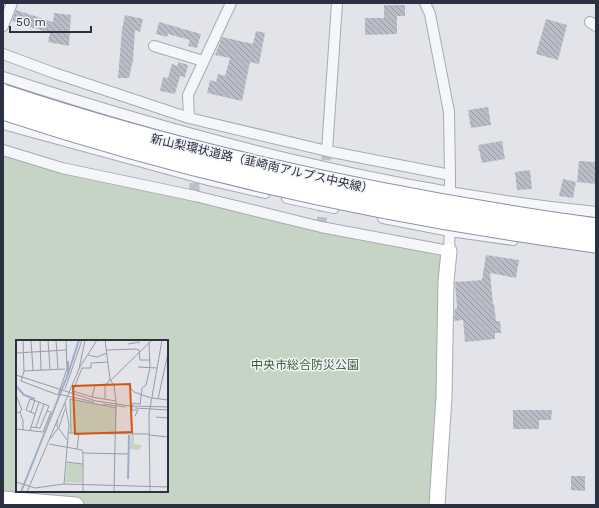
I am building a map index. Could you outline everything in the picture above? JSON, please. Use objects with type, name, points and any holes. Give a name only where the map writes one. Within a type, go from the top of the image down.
[{"type":"highway","name":"新山梨環状道路（韮崎南アルプス中央線）","points":[[3,94],[164,142],[311,178],[463,207],[596,228]]},
{"type":"highway","name":"新山梨環状道路（韮崎南アルプス中央線）","points":[[3,110],[162,157],[310,194],[459,223],[596,243]]},
{"type":"street","points":[[3,26],[12,3]]},
{"type":"street","points":[[189,118],[188,95],[231,3]]},
{"type":"street","points":[[327,151],[337,3]]},
{"type":"street","points":[[425,3],[430,14],[449,112],[450,231],[437,505]]},
{"type":"street","points":[[154,46],[203,61]]},
{"type":"street","points":[[3,54],[54,73],[189,118],[327,151],[450,175]]},
{"type":"street","points":[[3,77],[126,116],[248,148],[374,178],[450,192],[554,208],[596,212]]},
{"type":"street","points":[[3,124],[208,180],[306,202],[450,231],[596,252]]},
{"type":"street","points":[[3,150],[62,168],[195,196],[321,227],[449,250]]},
{"type":"street","points":[[3,499],[36,504],[76,505]]},
{"type":"green space","name":"中央市総合防災公園","points":[[3,150],[62,168],[449,251],[437,505],[76,505],[3,499]]},
{"type":"building","points":[[384,5],[405,5],[405,16],[397,16],[397,34],[365,35],[365,18],[384,18]]},
{"type":"building","points":[[16,10],[53,22],[54,13],[71,15],[69,46],[48,42],[50,33],[12,21]]},
{"type":"building","points":[[125,15],[143,19],[140,32],[135,30],[133,60],[129,78],[118,78],[122,29]]},
{"type":"building","points":[[546,19],[567,25],[558,60],[536,54]]},
{"type":"building","points":[[159,22],[201,34],[197,48],[188,46],[190,40],[168,34],[167,37],[156,34]]},
{"type":"building","points":[[256,31],[265,33],[259,64],[250,62],[242,101],[207,93],[210,80],[216,82],[218,74],[225,76],[230,58],[215,55],[222,37],[253,44]]},
{"type":"building","points":[[178,62],[188,65],[185,77],[180,76],[175,94],[160,91],[163,77],[168,78],[172,64],[178,66]]},
{"type":"building","points":[[488,107],[491,125],[471,128],[468,110]]},
{"type":"building","points":[[502,141],[505,159],[482,163],[478,145]]},
{"type":"building","points":[[579,161],[596,162],[596,184],[577,182]]},
{"type":"building","points":[[530,170],[532,189],[517,190],[515,172]]},
{"type":"building","points":[[563,179],[576,182],[573,198],[559,196]]},
{"type":"building","points":[[486,255],[519,260],[516,278],[490,273],[496,321],[500,321],[501,333],[495,333],[495,339],[465,342],[463,320],[454,321],[455,308],[457,308],[455,282],[482,280]]},
{"type":"building","points":[[513,410],[552,410],[551,420],[539,420],[539,429],[513,429]]},
{"type":"building","points":[[571,476],[585,476],[585,491],[571,490]]},
{"type":"tunnel","points":[[325,175],[327,151]]},
{"type":"tunnel","points":[[193,168],[195,196]]},
{"type":"tunnel","points":[[321,227],[324,197]]}]
